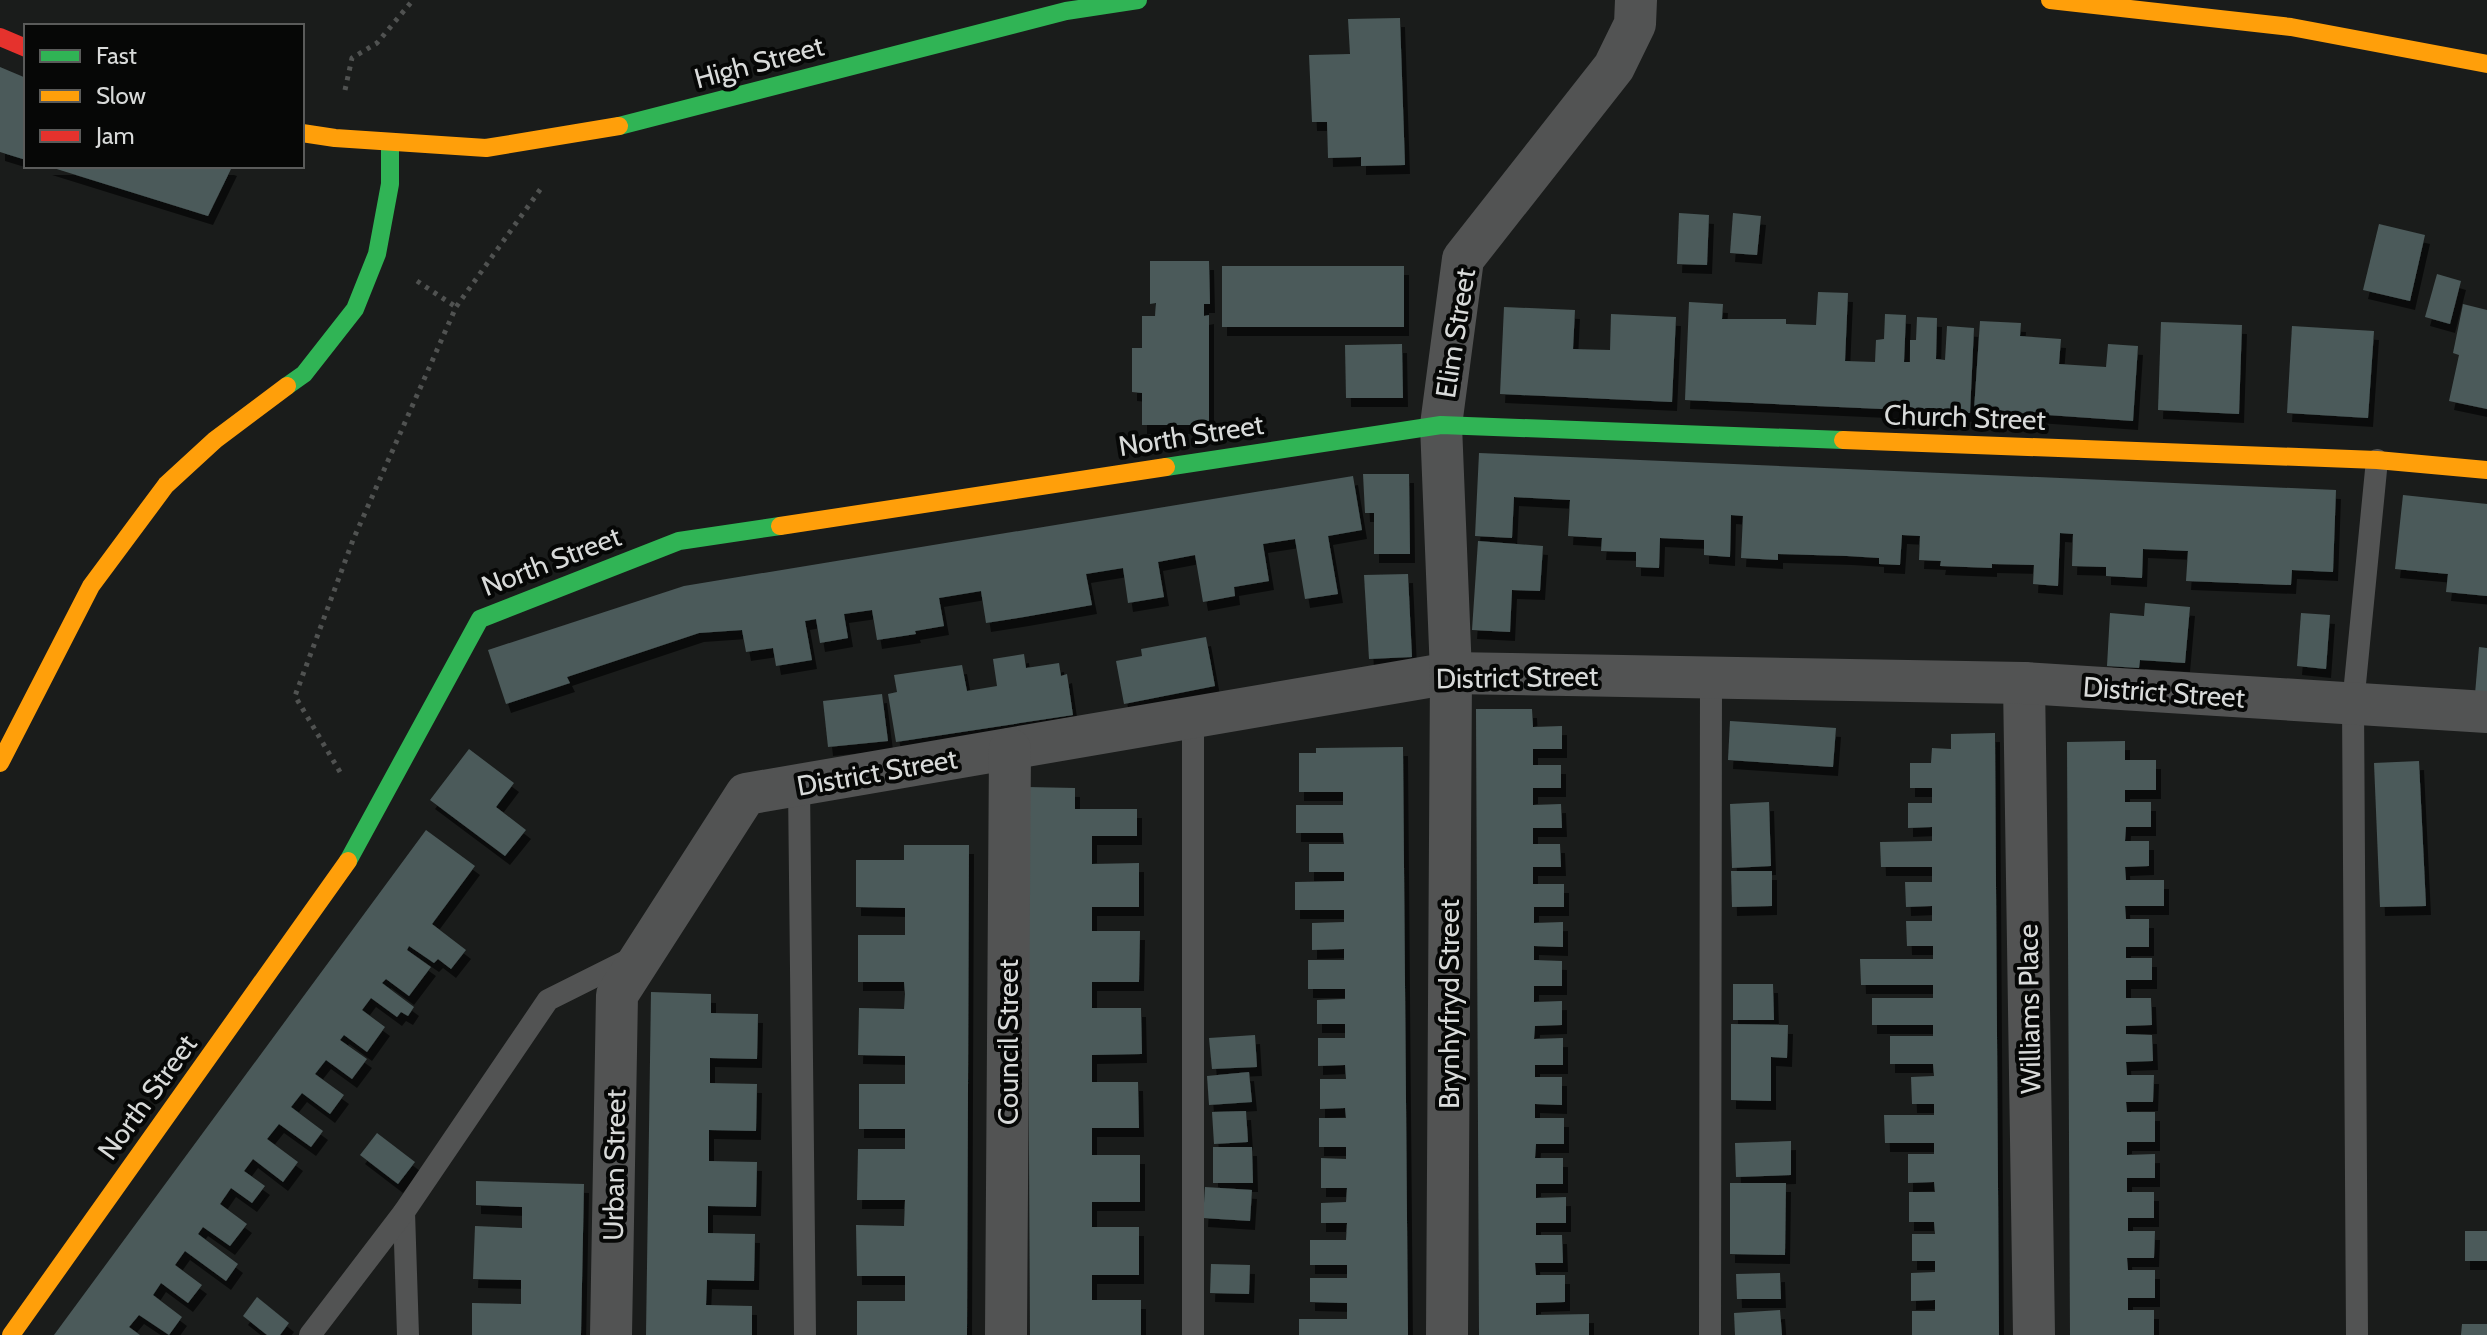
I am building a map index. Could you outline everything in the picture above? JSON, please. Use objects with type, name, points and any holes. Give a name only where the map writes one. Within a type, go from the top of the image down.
[{"type":"street","name":"High Street","points":[[304,133],[486,148],[581,133],[630,124],[1066,11],[1138,0]]},
{"type":"street","name":"Elim Street","points":[[1451,673],[1441,425],[1463,259],[1614,67],[1635,24],[1636,0]]},
{"type":"street","points":[[2050,0],[2291,27],[2487,64]]},
{"type":"street","points":[[0,37],[24,47]]},
{"type":"street","points":[[0,763],[91,586],[166,485],[215,440],[304,374],[355,309],[377,254],[390,184],[390,142]]},
{"type":"street","name":"Church Street","points":[[1441,425],[2377,460],[2487,470]]},
{"type":"street","name":"North Street","points":[[11,1335],[340,875],[480,619],[679,541],[1441,425]]},
{"type":"street","name":"District Street","points":[[617,995],[746,794],[1451,673],[2024,683],[2487,712]]},
{"type":"street","name":"Brynhyfryd Street","points":[[1447,1335],[1451,673]]},
{"type":"street","name":"Williams Place","points":[[2024,683],[2034,1335]]},
{"type":"street","name":"Council Street","points":[[1006,1335],[1010,749]]},
{"type":"street","name":"Urban Street","points":[[611,1335],[617,995]]},
{"type":"lane","points":[[2357,1335],[2353,704],[2377,460]]},
{"type":"lane","points":[[1710,1335],[1711,678]]},
{"type":"lane","points":[[1193,717],[1193,1335]]},
{"type":"lane","points":[[799,785],[805,1335]]},
{"type":"lane","points":[[310,1335],[404,1212],[548,1000],[644,952]]},
{"type":"lane","points":[[404,1212],[408,1335]]},
{"type":"path","points":[[335,138],[352,58],[377,43],[413,0]]},
{"type":"path","points":[[369,821],[295,696],[353,540],[456,307],[581,133]]},
{"type":"building","points":[[1400,18],[1405,165],[1361,166],[1361,157],[1328,158],[1327,122],[1312,122],[1309,55],[1350,54],[1348,19]]},
{"type":"building","points":[[0,67],[24,77],[24,159],[0,152]]},
{"type":"building","points":[[53,168],[232,168],[208,216]]},
{"type":"building","points":[[1679,213],[1709,215],[1707,265],[1677,264]]},
{"type":"building","points":[[1733,213],[1761,216],[1757,255],[1730,253]]},
{"type":"building","points":[[2379,224],[2425,235],[2410,301],[2363,290]]},
{"type":"building","points":[[1150,261],[1209,261],[1210,304],[1204,304],[1204,316],[1209,315],[1209,425],[1142,425],[1142,393],[1132,392],[1132,348],[1142,348],[1142,316],[1155,316],[1156,303],[1150,304]]},
{"type":"building","points":[[1222,266],[1404,266],[1404,327],[1222,327]]},
{"type":"building","points":[[2437,274],[2461,281],[2450,324],[2425,317]]},
{"type":"building","points":[[1818,292],[1848,293],[1845,361],[1875,362],[1876,340],[1884,339],[1885,314],[1906,315],[1904,362],[1910,362],[1910,340],[1916,340],[1917,317],[1937,318],[1936,359],[1945,360],[1947,326],[1974,328],[1970,413],[1685,400],[1689,302],[1723,304],[1722,319],[1786,319],[1786,324],[1816,325]]},
{"type":"building","points":[[2463,304],[2487,310],[2487,409],[2449,401],[2459,355],[2453,353]]},
{"type":"building","points":[[1504,307],[1575,310],[1573,349],[1610,350],[1611,314],[1676,317],[1672,402],[1500,394]]},
{"type":"building","points":[[1980,321],[2021,323],[2020,336],[2061,339],[2059,364],[2106,367],[2108,344],[2138,346],[2133,421],[1974,410]]},
{"type":"building","points":[[2161,322],[2242,325],[2239,414],[2158,410]]},
{"type":"building","points":[[2292,326],[2374,331],[2368,418],[2287,413]]},
{"type":"building","points":[[1402,344],[1403,398],[1346,398],[1345,345]]},
{"type":"building","points":[[1479,453],[2336,490],[2333,572],[2292,570],[2291,585],[2186,581],[2188,551],[2143,549],[2142,578],[2106,576],[2106,567],[2072,566],[2073,534],[2060,533],[2058,586],[2033,584],[2034,565],[1992,564],[1992,568],[1940,566],[1941,561],[1919,560],[1920,536],[1902,535],[1900,565],[1879,564],[1879,558],[1847,556],[1778,554],[1778,560],[1741,558],[1743,516],[1731,515],[1730,557],[1704,555],[1704,540],[1660,538],[1659,568],[1636,567],[1636,552],[1601,551],[1602,538],[1568,536],[1570,500],[1514,497],[1512,538],[1475,536]]},
{"type":"building","points":[[1363,474],[1409,474],[1410,554],[1374,554],[1374,513],[1365,513]]},
{"type":"building","points":[[1353,476],[1362,530],[1328,536],[1338,594],[1305,599],[1295,539],[1263,544],[1269,581],[1234,587],[1235,596],[1203,602],[1195,555],[1158,562],[1164,597],[1128,603],[1123,568],[1086,574],[1092,605],[1024,617],[986,623],[981,591],[939,598],[944,626],[877,640],[872,610],[844,614],[848,638],[820,643],[816,619],[805,621],[812,660],[776,666],[773,648],[746,652],[742,630],[699,633],[567,677],[570,683],[506,704],[488,650],[684,586]]},
{"type":"building","points":[[2403,495],[2487,504],[2487,596],[2446,592],[2448,574],[2395,569]]},
{"type":"building","points":[[1478,541],[1543,546],[1540,591],[1512,590],[1510,632],[1472,630]]},
{"type":"building","points":[[1408,574],[1412,657],[1369,659],[1364,575]]},
{"type":"building","points":[[2145,603],[2190,607],[2185,663],[2140,660],[2139,668],[2107,666],[2110,613],[2144,616]]},
{"type":"building","points":[[2301,613],[2330,615],[2326,669],[2297,666]]},
{"type":"building","points":[[1206,637],[1215,686],[1124,704],[1116,661],[1142,656],[1141,649]]},
{"type":"building","points":[[2479,647],[2487,648],[2487,695],[2475,694]]},
{"type":"building","points":[[1024,654],[1026,668],[1059,663],[1061,676],[1067,674],[1073,715],[896,742],[888,694],[897,692],[894,675],[962,665],[967,691],[997,686],[993,659]]},
{"type":"building","points":[[882,694],[888,741],[828,747],[823,701]]},
{"type":"building","points":[[1476,709],[1532,709],[1533,727],[1562,726],[1562,749],[1533,749],[1533,765],[1561,765],[1561,788],[1533,788],[1533,805],[1561,804],[1562,828],[1533,828],[1533,844],[1560,844],[1561,867],[1533,867],[1533,884],[1564,884],[1564,907],[1534,907],[1534,923],[1563,922],[1563,947],[1534,946],[1534,960],[1562,961],[1562,986],[1534,986],[1534,1002],[1562,1001],[1562,1025],[1535,1026],[1534,1039],[1563,1038],[1563,1065],[1535,1065],[1535,1077],[1562,1077],[1562,1105],[1535,1104],[1535,1118],[1564,1118],[1564,1144],[1536,1144],[1535,1158],[1563,1158],[1563,1184],[1536,1184],[1536,1198],[1566,1197],[1566,1223],[1536,1223],[1536,1235],[1562,1235],[1563,1263],[1535,1263],[1536,1275],[1565,1275],[1565,1302],[1536,1303],[1536,1315],[1589,1314],[1589,1335],[1479,1335]]},
{"type":"building","points":[[1730,721],[1836,728],[1833,767],[1728,760]]},
{"type":"building","points":[[1995,733],[1999,1335],[1912,1335],[1912,1311],[1935,1311],[1935,1300],[1911,1301],[1911,1273],[1935,1272],[1935,1261],[1912,1261],[1912,1234],[1935,1234],[1934,1222],[1909,1222],[1909,1192],[1935,1192],[1934,1182],[1908,1183],[1908,1154],[1934,1154],[1934,1143],[1885,1143],[1884,1115],[1934,1115],[1934,1104],[1912,1104],[1911,1077],[1934,1076],[1933,1064],[1890,1064],[1890,1036],[1933,1036],[1933,1025],[1872,1025],[1872,998],[1933,998],[1933,985],[1861,985],[1860,959],[1933,959],[1933,946],[1907,946],[1906,921],[1932,921],[1932,906],[1906,907],[1905,882],[1932,882],[1932,867],[1881,867],[1880,842],[1932,841],[1932,827],[1908,828],[1908,803],[1932,803],[1932,788],[1910,788],[1910,763],[1931,763],[1932,748],[1951,749],[1951,734]]},
{"type":"building","points":[[2125,741],[2125,760],[2156,760],[2156,790],[2125,790],[2125,802],[2151,802],[2151,827],[2126,827],[2125,841],[2149,841],[2149,866],[2125,867],[2126,880],[2164,880],[2164,906],[2125,906],[2126,919],[2149,919],[2149,947],[2126,947],[2126,958],[2152,958],[2152,980],[2126,980],[2126,998],[2151,998],[2152,1025],[2126,1026],[2126,1034],[2152,1035],[2153,1061],[2126,1062],[2127,1075],[2154,1075],[2153,1102],[2126,1102],[2127,1112],[2155,1112],[2155,1142],[2127,1142],[2127,1155],[2155,1154],[2155,1178],[2127,1178],[2127,1192],[2154,1192],[2154,1218],[2128,1218],[2128,1231],[2155,1231],[2154,1258],[2127,1258],[2128,1270],[2155,1270],[2155,1298],[2128,1298],[2128,1310],[2154,1310],[2154,1335],[2070,1335],[2067,742]]},
{"type":"building","points":[[1403,747],[1408,1335],[1299,1335],[1299,1319],[1347,1319],[1347,1303],[1310,1302],[1310,1278],[1347,1278],[1347,1265],[1310,1265],[1310,1240],[1346,1240],[1347,1223],[1321,1223],[1321,1203],[1346,1202],[1347,1188],[1321,1188],[1321,1158],[1346,1159],[1346,1147],[1319,1147],[1319,1118],[1346,1118],[1345,1108],[1320,1109],[1320,1079],[1346,1079],[1345,1065],[1318,1066],[1318,1038],[1345,1038],[1345,1024],[1317,1024],[1317,1000],[1345,999],[1345,989],[1308,989],[1308,960],[1344,960],[1344,949],[1312,950],[1312,923],[1344,922],[1344,910],[1295,910],[1295,882],[1344,881],[1344,872],[1309,872],[1309,844],[1344,844],[1343,833],[1296,833],[1296,805],[1343,805],[1343,792],[1299,792],[1299,753],[1316,753],[1316,748]]},
{"type":"building","points":[[469,749],[514,783],[496,807],[526,830],[505,856],[430,800]]},
{"type":"building","points":[[2419,761],[2426,906],[2380,907],[2374,763]]},
{"type":"building","points":[[1027,787],[1075,788],[1075,809],[1137,809],[1137,836],[1092,836],[1092,864],[1139,863],[1139,907],[1092,907],[1092,931],[1140,931],[1139,982],[1092,982],[1092,1008],[1141,1008],[1142,1054],[1092,1055],[1092,1082],[1138,1082],[1139,1128],[1092,1128],[1092,1155],[1140,1155],[1140,1202],[1092,1202],[1092,1227],[1139,1227],[1139,1275],[1092,1275],[1092,1300],[1141,1300],[1141,1335],[1030,1335]]},
{"type":"building","points":[[1769,802],[1771,866],[1732,868],[1730,804]]},
{"type":"building","points":[[426,830],[475,866],[432,924],[466,950],[451,969],[438,959],[434,963],[409,946],[407,950],[431,967],[409,996],[386,979],[382,983],[414,1007],[408,1016],[401,1012],[397,1017],[371,998],[362,1010],[385,1027],[367,1052],[344,1035],[340,1040],[367,1059],[352,1079],[326,1060],[315,1074],[344,1095],[330,1114],[302,1093],[291,1107],[323,1131],[311,1147],[279,1124],[267,1139],[298,1162],[283,1182],[253,1159],[244,1171],[265,1186],[252,1203],[231,1188],[220,1204],[247,1224],[230,1246],[203,1227],[198,1234],[238,1264],[226,1281],[185,1251],[175,1265],[202,1285],[188,1303],[161,1283],[153,1295],[182,1317],[169,1335],[139,1315],[129,1327],[140,1335],[54,1335]]},
{"type":"building","points":[[904,845],[969,845],[967,1335],[857,1335],[857,1301],[905,1301],[905,1276],[857,1276],[856,1225],[904,1226],[905,1200],[857,1200],[858,1149],[905,1149],[905,1129],[859,1129],[859,1084],[905,1084],[905,1056],[858,1055],[859,1008],[904,1009],[905,994],[904,982],[858,982],[858,935],[905,935],[905,908],[856,907],[856,860],[904,860]]},
{"type":"building","points":[[1731,871],[1772,871],[1772,906],[1732,907]]},
{"type":"building","points":[[1733,984],[1773,984],[1774,1020],[1733,1020]]},
{"type":"building","points":[[651,992],[711,994],[711,1013],[758,1014],[757,1059],[710,1058],[710,1083],[757,1084],[756,1131],[709,1130],[709,1161],[757,1162],[756,1207],[708,1206],[708,1233],[755,1234],[754,1281],[707,1280],[706,1305],[752,1306],[752,1335],[646,1335]]},
{"type":"building","points":[[1731,1024],[1788,1025],[1787,1058],[1771,1057],[1771,1101],[1731,1100]]},
{"type":"building","points":[[1255,1035],[1257,1067],[1212,1069],[1209,1038]]},
{"type":"building","points":[[1249,1072],[1252,1102],[1209,1105],[1207,1076]]},
{"type":"building","points":[[1246,1111],[1248,1142],[1214,1144],[1212,1112]]},
{"type":"building","points":[[377,1133],[415,1162],[398,1184],[360,1155]]},
{"type":"building","points":[[1791,1141],[1791,1175],[1736,1177],[1735,1143]]},
{"type":"building","points":[[1213,1147],[1252,1147],[1253,1183],[1213,1183]]},
{"type":"building","points":[[476,1181],[584,1184],[581,1335],[472,1335],[472,1303],[521,1304],[521,1280],[473,1279],[475,1226],[522,1228],[522,1207],[476,1205]]},
{"type":"building","points":[[1730,1183],[1786,1183],[1785,1255],[1730,1254]]},
{"type":"building","points":[[1205,1187],[1252,1190],[1250,1221],[1203,1218]]},
{"type":"building","points":[[2465,1231],[2487,1231],[2487,1261],[2465,1261]]},
{"type":"building","points":[[1211,1264],[1250,1265],[1249,1294],[1210,1293]]},
{"type":"building","points":[[1780,1273],[1781,1299],[1737,1299],[1736,1274]]},
{"type":"building","points":[[257,1297],[289,1323],[280,1335],[267,1335],[243,1316]]},
{"type":"building","points":[[1780,1310],[1782,1335],[1735,1335],[1734,1313]]},
{"type":"building","points":[[2462,1324],[2487,1324],[2487,1335],[2461,1335]]},
{"type":"traffic: fast","points":[[619,126],[1066,11],[1138,0]]},
{"type":"traffic: fast","points":[[287,386],[304,374],[355,309],[377,254],[390,184],[390,142]]},
{"type":"traffic: fast","points":[[1166,467],[1441,425],[1843,440]]},
{"type":"traffic: fast","points":[[348,861],[480,619],[679,541],[780,526]]},
{"type":"traffic: slow","points":[[2050,0],[2291,27],[2487,64]]},
{"type":"traffic: slow","points":[[304,133],[486,148],[619,126]]},
{"type":"traffic: slow","points":[[0,763],[91,586],[166,485],[215,440],[287,386]]},
{"type":"traffic: slow","points":[[1843,440],[2377,460],[2487,470]]},
{"type":"traffic: slow","points":[[780,526],[1166,467]]},
{"type":"traffic: slow","points":[[11,1335],[348,861]]},
{"type":"traffic: jam","points":[[0,37],[24,47]]}]
